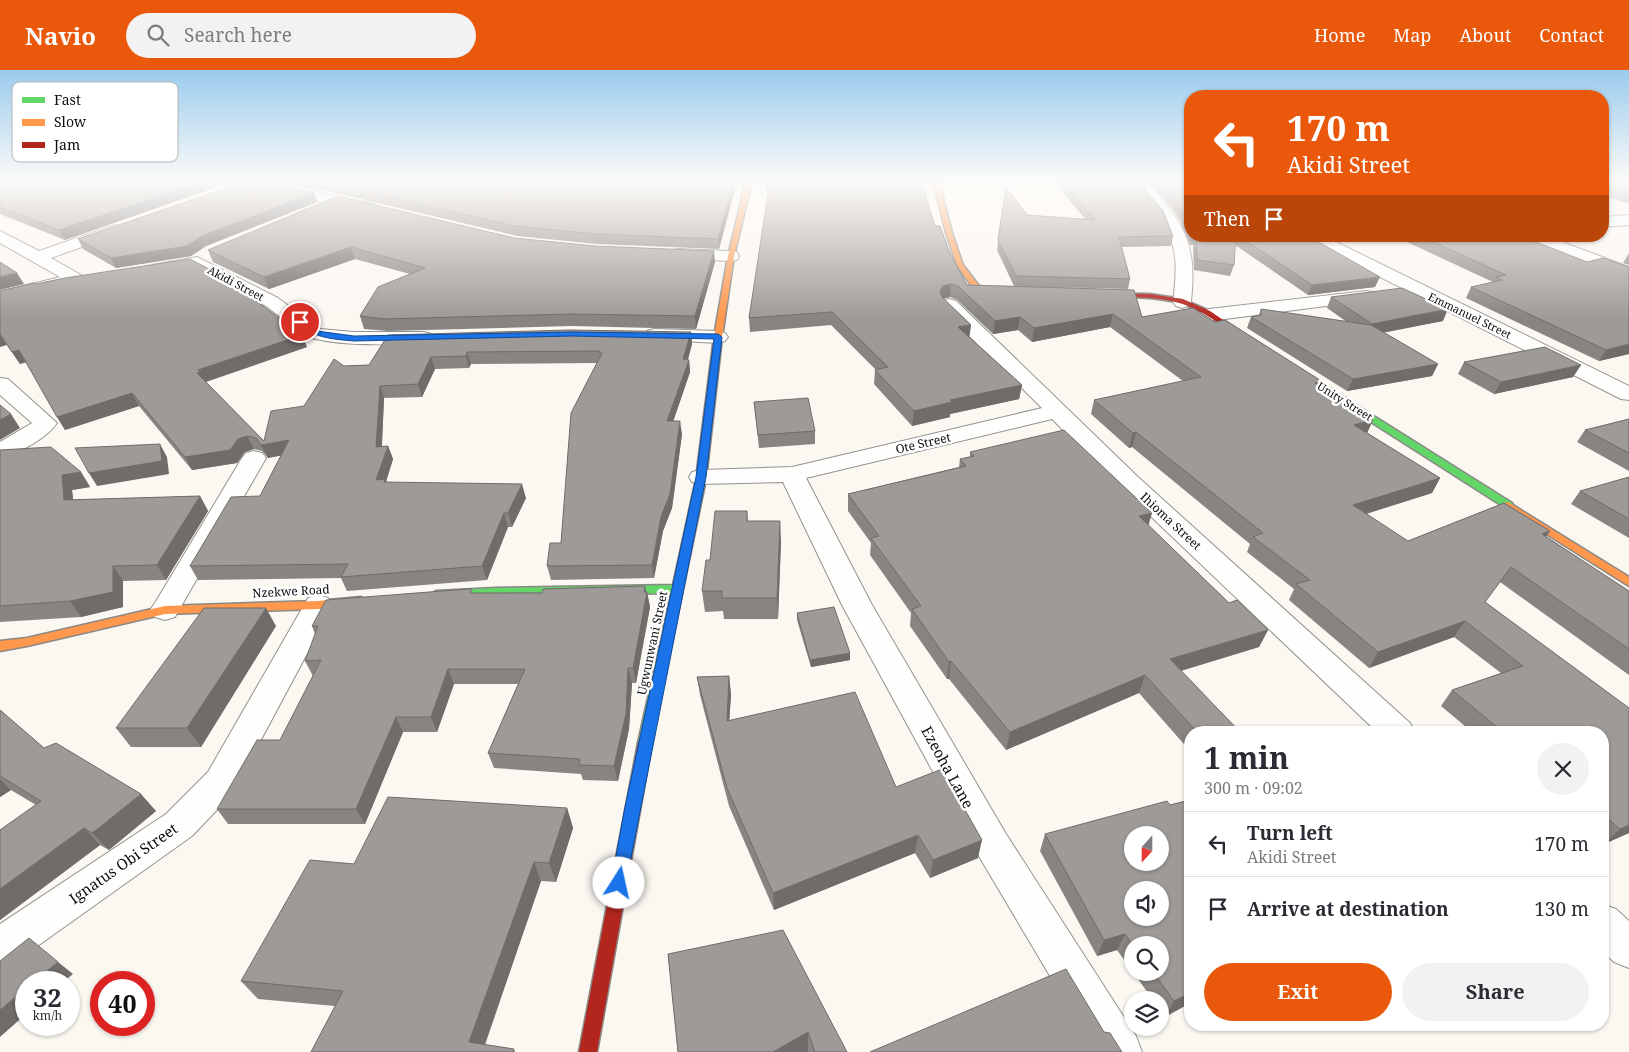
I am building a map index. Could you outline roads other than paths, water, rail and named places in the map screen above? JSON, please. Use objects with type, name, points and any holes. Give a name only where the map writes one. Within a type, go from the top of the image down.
[{"type":"street","points":[[39,257],[125,227]]},
{"type":"street","name":"Ugwunwani Street","points":[[588,1052],[632,807],[701,477],[718,337],[731,256],[738,227]]},
{"type":"street","points":[[947,227],[960,265],[977,288],[1002,293],[1022,293]]},
{"type":"street","points":[[1173,227],[1183,250],[1185,280],[1182,302]]},
{"type":"street","points":[[0,236],[82,278],[0,297]]},
{"type":"street","name":"Emmanuel Street","points":[[1323,242],[1629,394]]},
{"type":"street","points":[[1546,242],[1629,273]]},
{"type":"street","points":[[662,254],[731,256]]},
{"type":"street","name":"Akidi Street","points":[[144,272],[205,257],[314,333],[332,337],[354,338],[446,338]]},
{"type":"street","points":[[1209,315],[1417,289]]},
{"type":"street","points":[[1091,295],[1160,297],[1182,302],[1209,315],[1260,347]]},
{"type":"street","name":"Ihioma Street","points":[[949,305],[1055,412],[1392,726]]},
{"type":"street","points":[[641,335],[718,337]]},
{"type":"street","name":"Unity Street","points":[[1285,363],[1629,582]]},
{"type":"street","points":[[0,384],[46,423],[38,431],[0,451]]},
{"type":"street","name":"Ote Street","points":[[701,477],[792,474],[1055,412]]},
{"type":"street","points":[[165,610],[254,458]]},
{"type":"street","name":"Ezeoha Lane","points":[[792,474],[857,605],[993,846],[1120,1052]]},
{"type":"street","points":[[424,596],[473,592],[677,589]]},
{"type":"street","name":"Nzekwe Road","points":[[0,646],[27,642],[165,610],[318,605],[376,600]]},
{"type":"street","name":"Ignatus Obi Street","points":[[0,948],[178,825],[220,783],[318,605]]},
{"type":"street","points":[[1609,929],[1629,948]]}]
